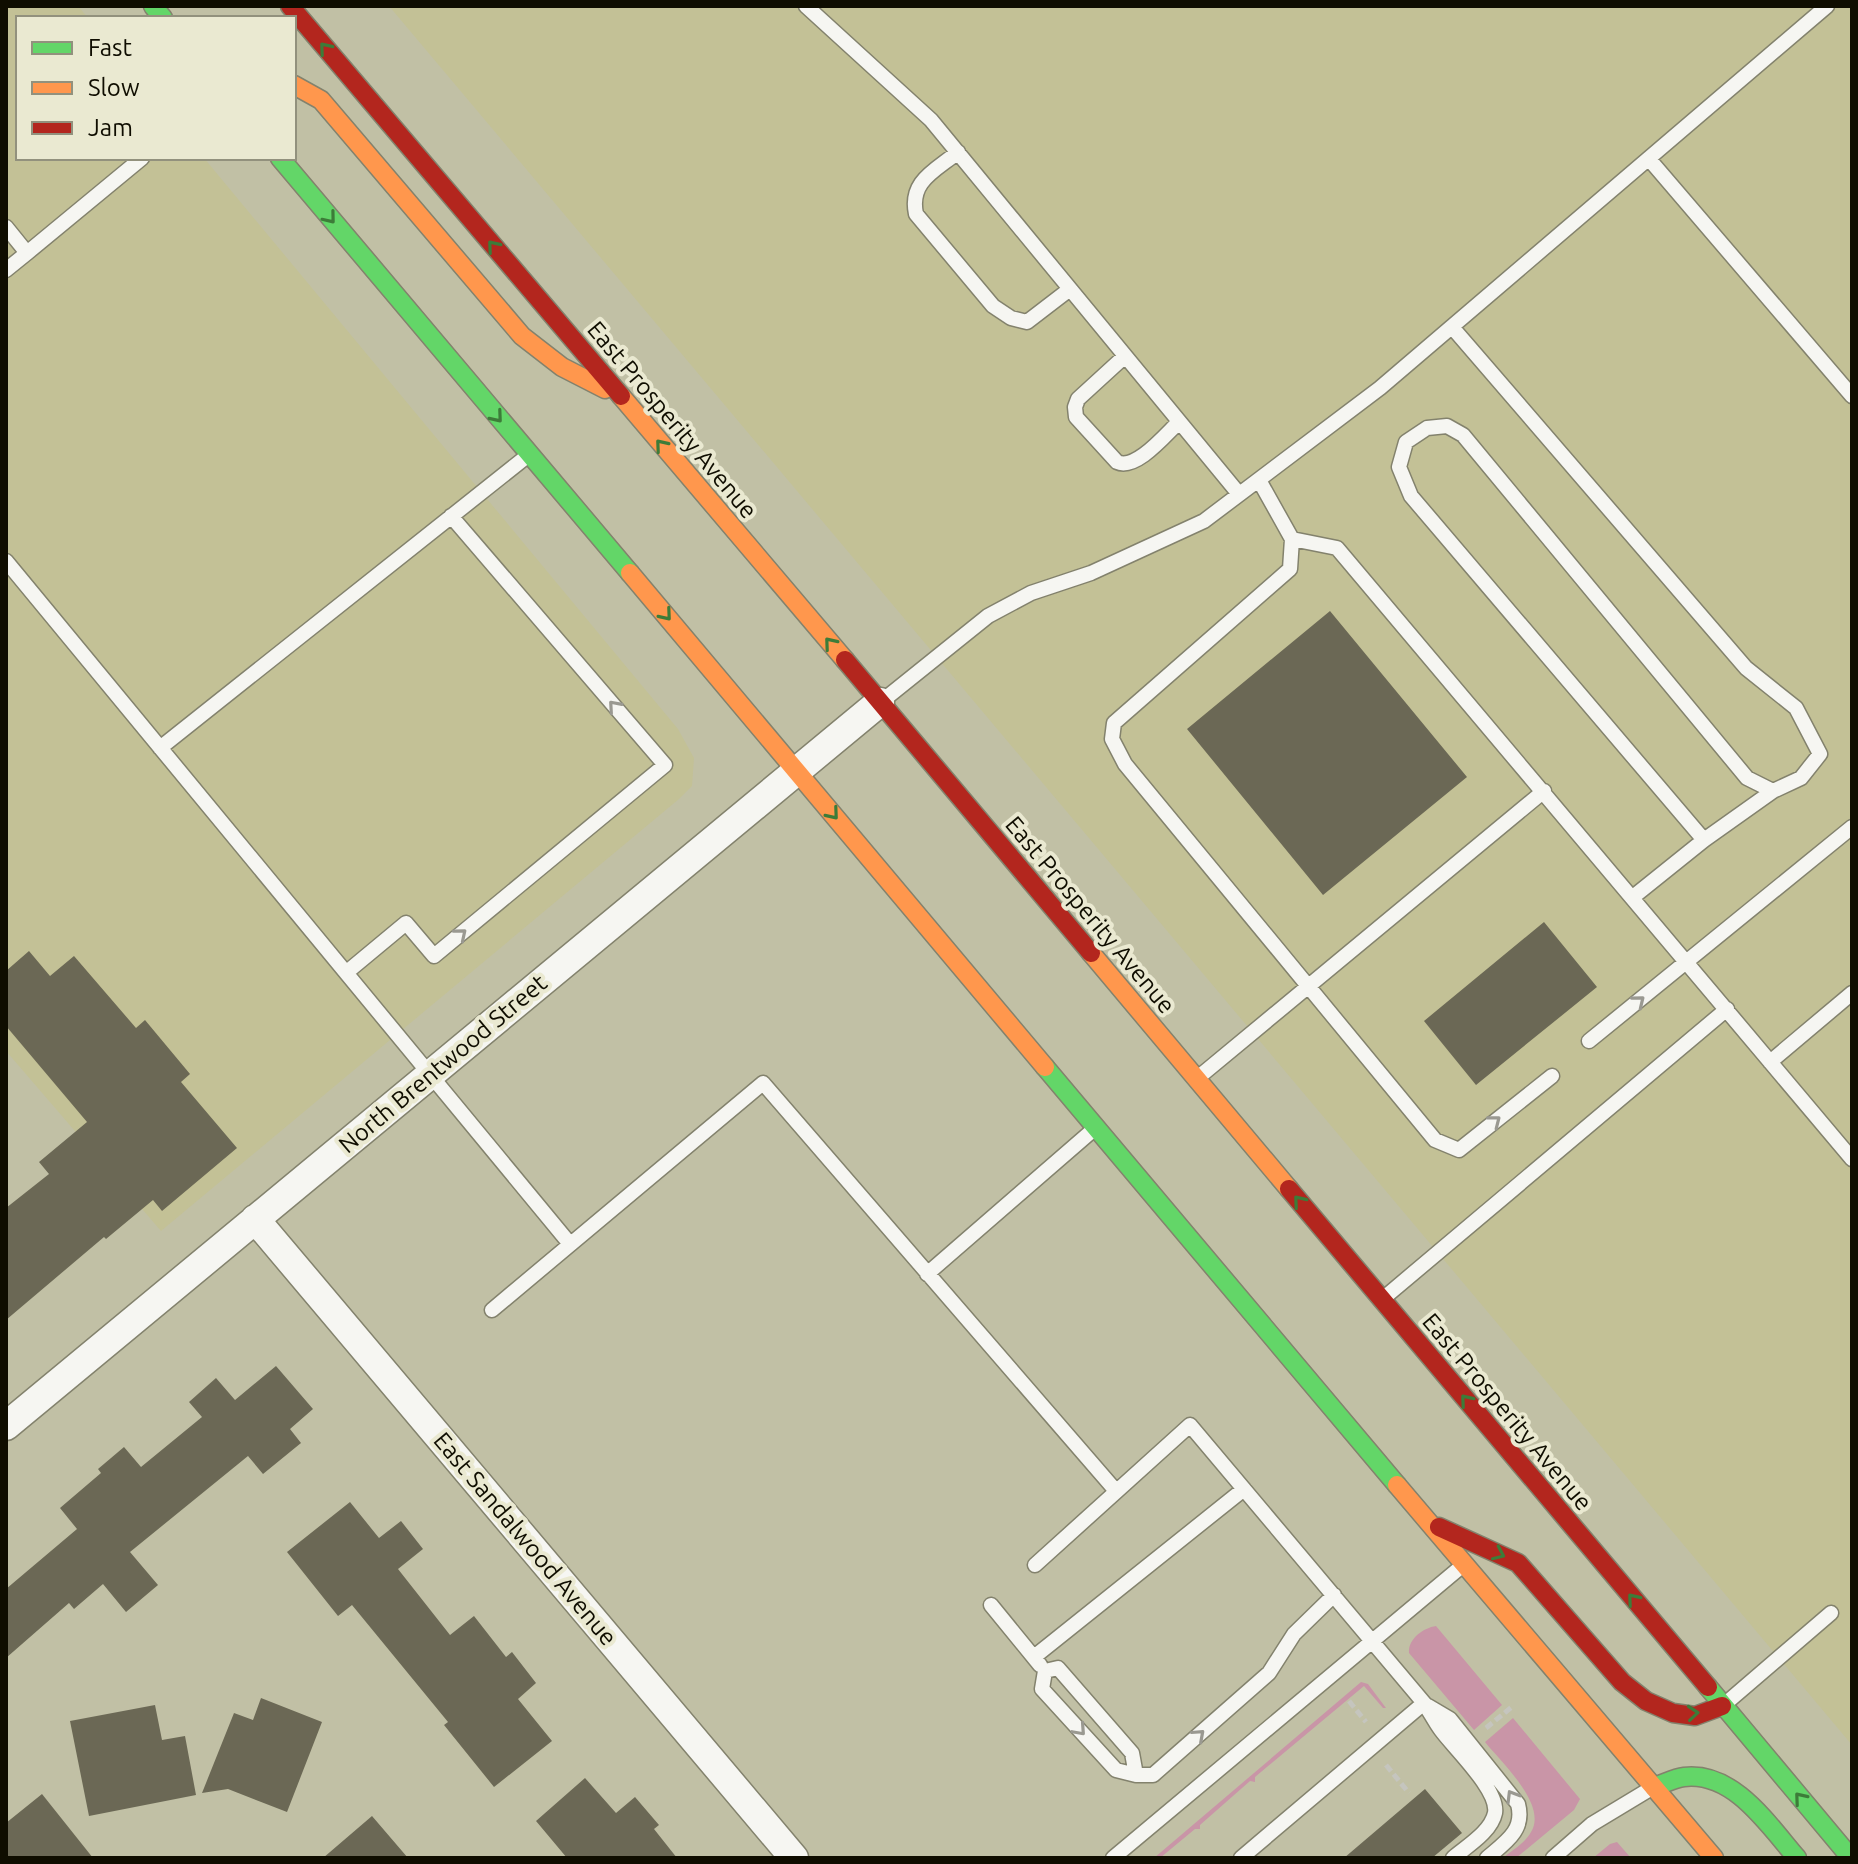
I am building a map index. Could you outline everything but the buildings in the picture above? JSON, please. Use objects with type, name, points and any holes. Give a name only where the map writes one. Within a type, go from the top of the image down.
[{"type":"main road","name":"East Prosperity Avenue","points":[[290,6],[880,702],[1851,1858]]},
{"type":"main road","points":[[296,86],[321,100],[522,336],[563,370],[620,396]]},
{"type":"main road","points":[[282,160],[1714,1858]]},
{"type":"main road","points":[[1428,1522],[1518,1563],[1622,1682],[1646,1701],[1673,1713],[1695,1716],[1722,1706]]},
{"type":"main road","points":[[1654,1787],[1685,1776],[1719,1783],[1750,1806],[1797,1858]]},
{"type":"street","name":"North Brentwood Street","points":[[6,1426],[880,702]]},
{"type":"street","name":"East Sandalwood Avenue","points":[[255,1219],[794,1858]]},
{"type":"lane","points":[[806,6],[931,120],[1239,494]]},
{"type":"lane","points":[[880,702],[988,616],[1031,593],[1091,573],[1204,521],[1380,388],[1827,6]]},
{"type":"lane","points":[[958,152],[918,185],[913,198],[916,214],[993,306],[1011,318],[1027,322],[1070,289]]},
{"type":"lane","points":[[1649,159],[1852,396]]},
{"type":"lane","points":[[6,270],[140,160]]},
{"type":"lane","points":[[6,227],[27,253]]},
{"type":"lane","points":[[1452,327],[1746,668],[1796,708],[1820,754],[1801,778],[1773,791],[1704,840],[1633,897]]},
{"type":"lane","points":[[1125,356],[1078,399],[1076,417],[1117,462],[1124,465],[1135,462],[1179,422]]},
{"type":"lane","points":[[1704,840],[1411,496],[1399,467],[1406,442],[1427,428],[1447,426],[1463,435],[1747,778],[1773,791]]},
{"type":"lane","points":[[160,748],[529,455]]},
{"type":"lane","points":[[1259,480],[1292,539],[1290,569],[1114,723],[1112,739],[1125,764],[1435,1140],[1459,1150],[1552,1076]]},
{"type":"lane","points":[[347,972],[406,923],[434,956],[665,765],[451,516]]},
{"type":"lane","points":[[1292,539],[1337,548],[1852,1159]]},
{"type":"lane","points":[[6,561],[570,1244]]},
{"type":"lane","points":[[1196,1079],[1544,791]]},
{"type":"lane","points":[[1589,1041],[1852,827]]},
{"type":"lane","points":[[1770,1062],[1852,993]]},
{"type":"lane","points":[[1381,1300],[1727,1009]]},
{"type":"lane","points":[[492,1310],[763,1083],[1116,1491]]},
{"type":"lane","points":[[927,1274],[1096,1127]]},
{"type":"lane","points":[[1035,1565],[1190,1425],[1424,1703],[1439,1729],[1493,1797],[1495,1812],[1485,1831],[1453,1858]]},
{"type":"lane","points":[[1034,1657],[1244,1489]]},
{"type":"lane","points":[[1113,1858],[1464,1565]]},
{"type":"lane","points":[[991,1605],[1045,1671],[1042,1689],[1116,1770],[1153,1775],[1269,1673],[1294,1634],[1334,1595]]},
{"type":"lane","points":[[1722,1706],[1831,1613]]},
{"type":"lane","points":[[1045,1671],[1058,1668],[1132,1753],[1136,1775]]},
{"type":"lane","points":[[1241,1858],[1424,1703]]},
{"type":"lane","points":[[1424,1703],[1450,1719],[1518,1804],[1521,1815],[1519,1827],[1487,1858]]},
{"type":"lane","points":[[1553,1858],[1592,1824],[1654,1787]]},
{"type":"path","points":[[1349,1701],[1369,1724]]},
{"type":"path","points":[[1478,1735],[1513,1706]]},
{"type":"path","points":[[1385,1764],[1409,1793]]},
{"type":"shaded area","points":[[6,6],[78,6],[86,16],[16,16],[16,160],[206,160],[678,729],[694,758],[692,786],[679,799],[161,1231],[6,1051]]},
{"type":"shaded area","points":[[389,6],[1852,6],[1852,1745]]},
{"type":"shaded area","points":[[1436,1626],[1502,1705],[1474,1730],[1409,1653],[1417,1635]]},
{"type":"shaded area","points":[[1361,1682],[1368,1684],[1386,1708],[1364,1686],[1255,1777],[1255,1782],[1250,1781],[1200,1825],[1200,1829],[1195,1829],[1160,1858],[1154,1858]]},
{"type":"shaded area","points":[[1513,1718],[1580,1799],[1574,1810],[1516,1858],[1503,1858],[1525,1840],[1535,1821],[1533,1809],[1520,1784],[1485,1742]]},
{"type":"shaded area","points":[[1617,1842],[1631,1858],[1593,1858],[1610,1844]]},
{"type":"traffic: fast","points":[[153,6],[161,16]]},
{"type":"traffic: fast","points":[[282,160],[630,573]]},
{"type":"traffic: fast","points":[[1045,1067],[1397,1485]]},
{"type":"traffic: fast","points":[[1708,1687],[1851,1858]]},
{"type":"traffic: fast","points":[[1654,1787],[1684,1777],[1702,1777],[1719,1783],[1749,1803],[1797,1858]]},
{"type":"traffic: slow","points":[[296,86],[321,100],[522,336],[562,367],[605,389]]},
{"type":"traffic: slow","points":[[621,396],[845,660]]},
{"type":"traffic: slow","points":[[630,573],[1045,1067]]},
{"type":"traffic: slow","points":[[1091,953],[1289,1189]]},
{"type":"traffic: slow","points":[[1397,1485],[1714,1858]]},
{"type":"traffic: jam","points":[[290,6],[621,396]]},
{"type":"traffic: jam","points":[[845,660],[1091,953]]},
{"type":"traffic: jam","points":[[1289,1189],[1708,1687]]},
{"type":"traffic: jam","points":[[1439,1527],[1518,1563],[1622,1682],[1646,1701],[1673,1713],[1695,1716],[1722,1706]]}]
